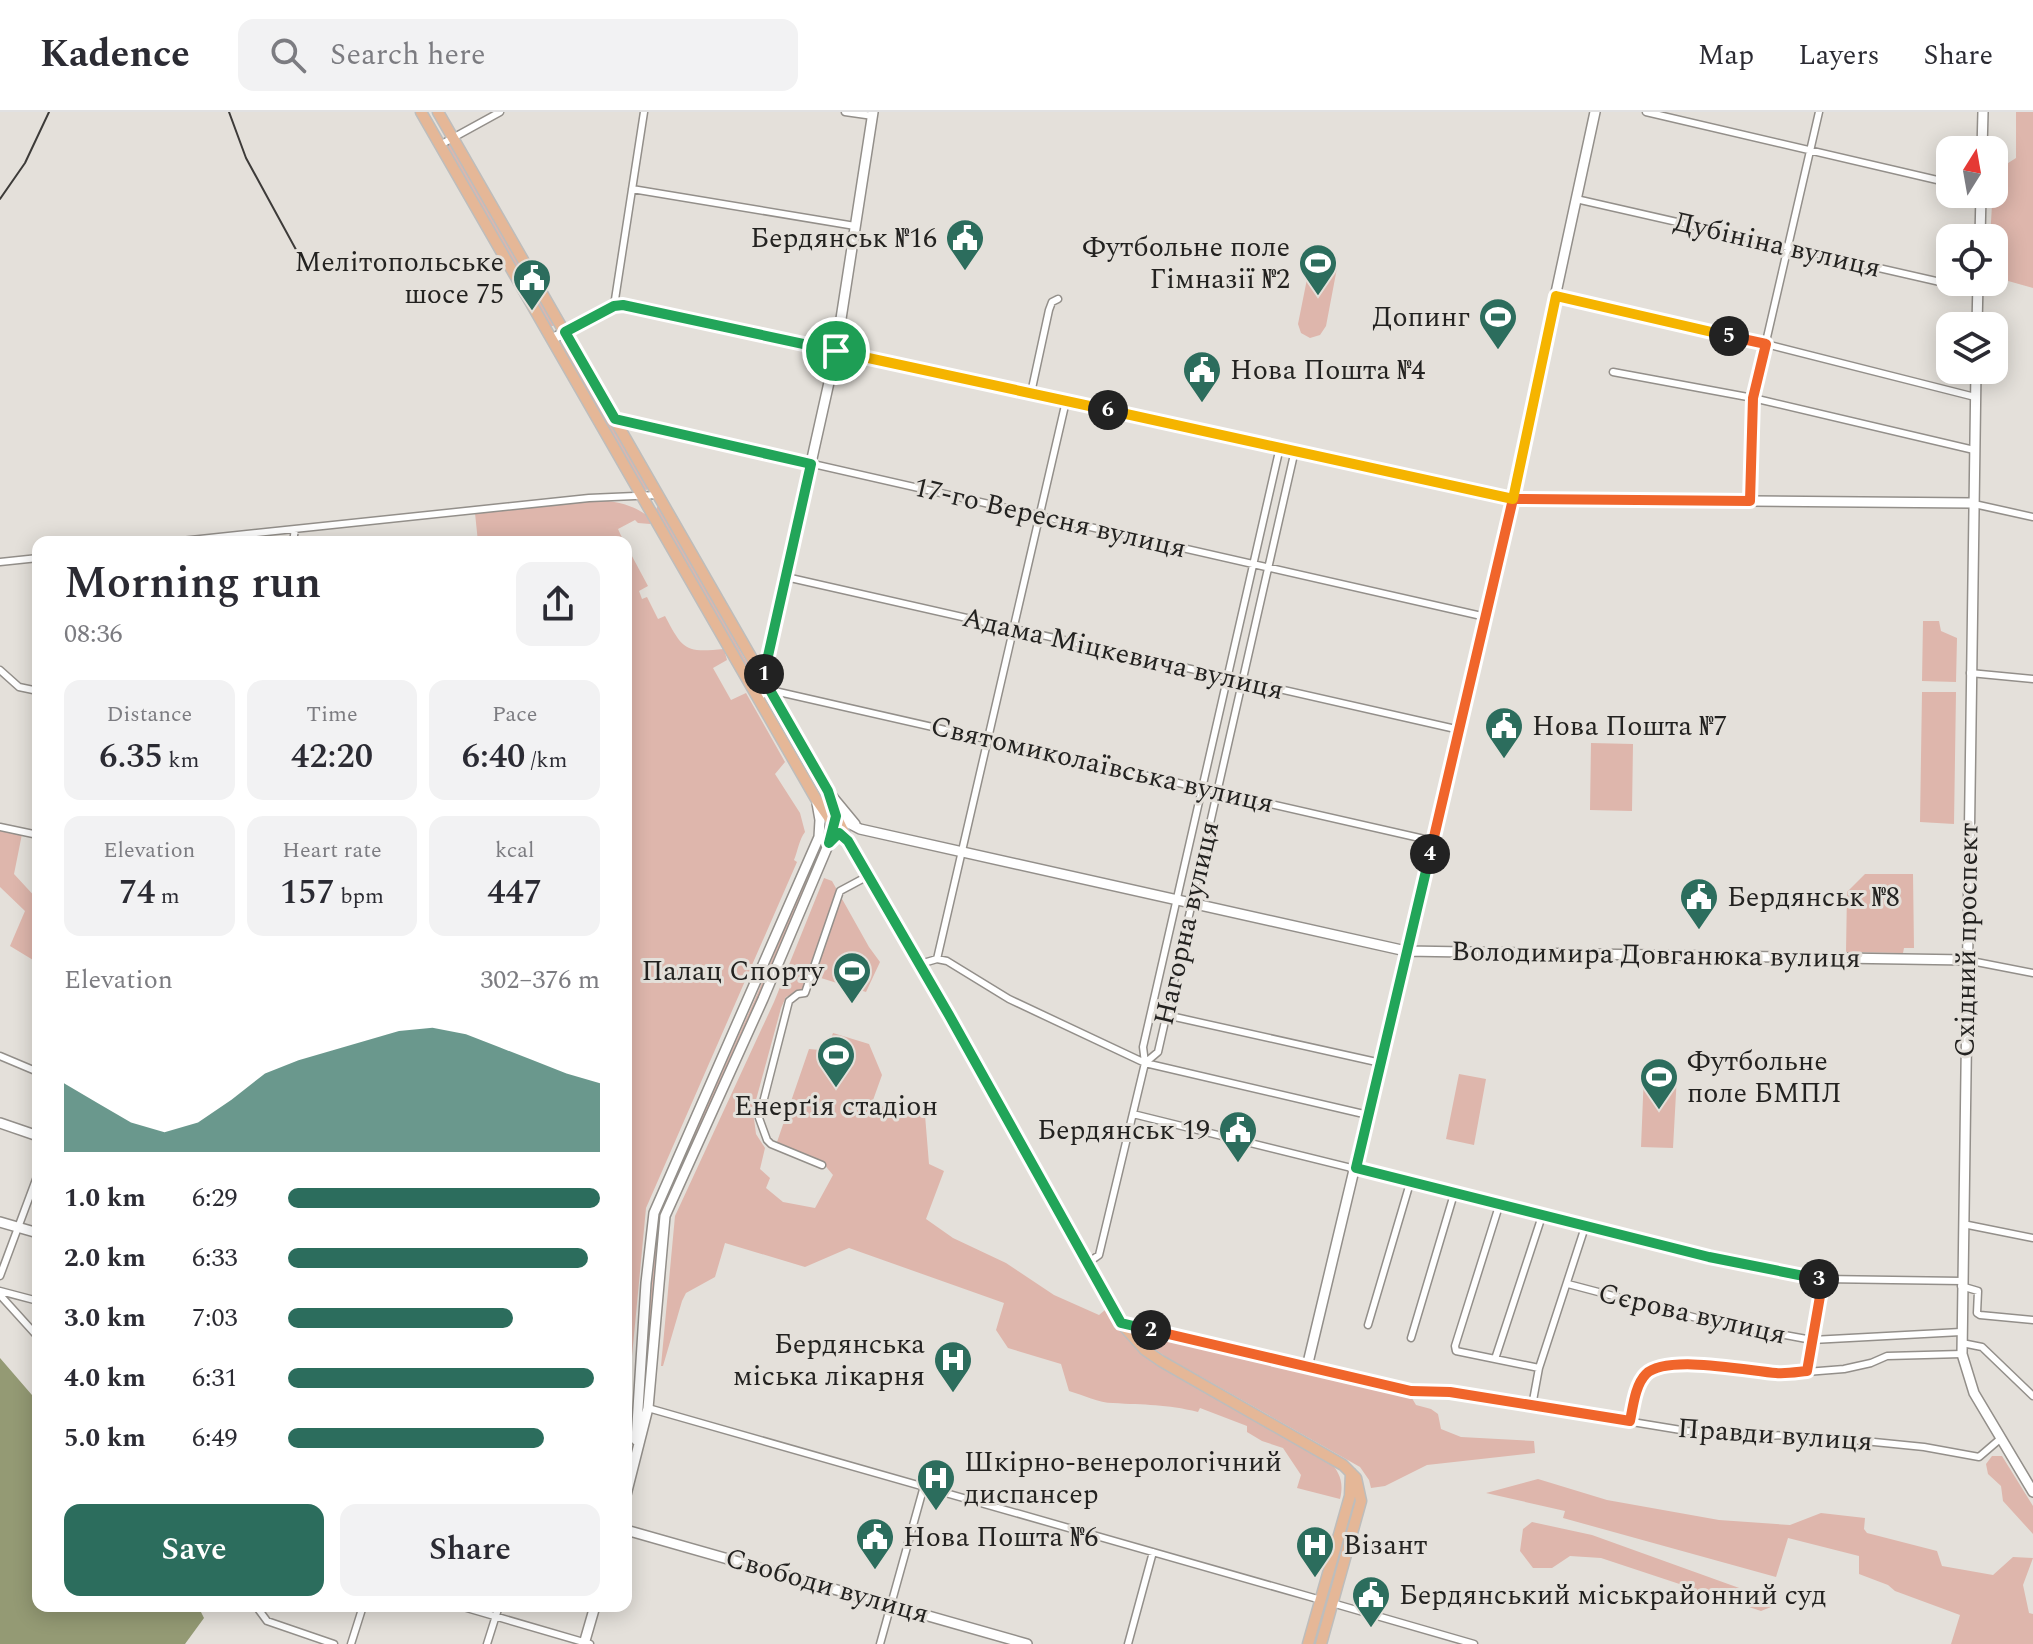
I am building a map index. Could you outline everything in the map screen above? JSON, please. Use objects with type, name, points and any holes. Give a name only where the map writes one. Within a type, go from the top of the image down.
[{"type":"main road","points":[[421,112],[816,799],[840,829],[920,964],[1129,1335],[1161,1361],[1350,1471],[1360,1488],[1361,1501],[1321,1644]]},
{"type":"main road","points":[[438,112],[828,791],[860,829]]},
{"type":"main road","points":[[1307,1367],[1486,617],[1595,112]]},
{"type":"main road","points":[[1982,136],[1983,112]]},
{"type":"main road","points":[[752,684],[763,678],[836,351],[873,114]]},
{"type":"main road","points":[[552,339],[614,306],[634,306],[1513,499],[1972,503]]},
{"type":"main road","name":"Східний проспект","points":[[1975,384],[1961,1332],[1974,1393],[2000,1439],[2030,1480],[2033,1492]]},
{"type":"main road","points":[[748,651],[761,653],[770,648]]},
{"type":"main road","points":[[828,791],[840,829]]},
{"type":"main road","points":[[643,1406],[646,1283],[654,1213],[819,837],[816,799]]},
{"type":"main road","points":[[840,829],[860,829]]},
{"type":"main road","points":[[840,829],[860,829]]},
{"type":"main road","points":[[632,1475],[665,1216],[829,843],[840,829]]},
{"type":"main road","name":"Володимира Довганюка вулиця","points":[[860,829],[1406,951],[1966,960]]},
{"type":"main road","points":[[0,1123],[32,1134]]},
{"type":"main road","points":[[0,1222],[32,1232]]},
{"type":"main road","points":[[632,1403],[643,1406]]},
{"type":"main road","points":[[1308,1644],[1350,1496],[1350,1471]]},
{"type":"main road","name":"Свободи вулиця","points":[[632,1532],[1027,1644]]},
{"type":"main road","points":[[586,1643],[594,1612]]},
{"type":"street","points":[[440,145],[500,112]]},
{"type":"street","points":[[614,306],[644,112]]},
{"type":"street","points":[[845,112],[873,114]]},
{"type":"street","points":[[1646,112],[1936,180]]},
{"type":"street","points":[[1750,501],[1753,398],[1819,112]]},
{"type":"street","points":[[632,189],[855,226]]},
{"type":"street","name":"Дубініна вулиця","points":[[1576,199],[1936,281]]},
{"type":"street","points":[[1556,296],[1766,344],[1975,397]]},
{"type":"street","points":[[1031,393],[1049,310],[1052,302],[1058,299]]},
{"type":"street","points":[[1613,372],[1753,398],[1974,450]]},
{"type":"street","points":[[937,959],[1066,401]]},
{"type":"street","name":"17-го Вересня вулиця","points":[[615,419],[1486,617]]},
{"type":"street","name":"Нагорна вулиця","points":[[1089,1262],[1099,1255],[1145,1063],[1143,1047],[1175,900],[1280,447]]},
{"type":"street","name":"Нагорна вулиця","points":[[1145,1063],[1158,1052],[1295,450]]},
{"type":"street","points":[[229,536],[589,498],[659,495]]},
{"type":"street","points":[[1972,503],[2033,517]]},
{"type":"street","points":[[294,536],[295,529]]},
{"type":"street","points":[[0,562],[32,559]]},
{"type":"street","name":"Адама Міцкевича вулиця","points":[[786,577],[1460,730]]},
{"type":"street","points":[[1,672],[19,687],[32,690]]},
{"type":"street","points":[[1970,673],[2033,679]]},
{"type":"street","points":[[759,697],[770,690]]},
{"type":"street","name":"Святомиколаївська вулиця","points":[[770,690],[1433,841]]},
{"type":"street","points":[[0,827],[32,834]]},
{"type":"street","points":[[822,1165],[771,1144],[759,1118],[789,1001],[805,993],[840,891],[868,876]]},
{"type":"street","points":[[920,964],[937,959],[947,961],[1009,999],[1145,1063],[1369,1115]]},
{"type":"street","name":"Володимира Довганюка вулиця","points":[[1966,960],[2033,973]]},
{"type":"street","points":[[1166,1015],[1381,1063]]},
{"type":"street","points":[[0,1056],[32,1069]]},
{"type":"street","points":[[1133,1114],[1760,1269],[1823,1279],[1962,1284],[1978,1291],[1977,1313],[1980,1315],[2033,1320]]},
{"type":"street","points":[[1368,1325],[1410,1183]]},
{"type":"street","points":[[0,1276],[32,1190]]},
{"type":"street","points":[[1411,1338],[1454,1194]]},
{"type":"street","points":[[1499,1206],[1456,1351],[1539,1368]]},
{"type":"street","points":[[1495,1359],[1542,1216]]},
{"type":"street","points":[[1963,1224],[2033,1238]]},
{"type":"street","points":[[1532,1406],[1539,1368],[1585,1227]]},
{"type":"street","points":[[1807,1371],[1823,1279]]},
{"type":"street","name":"Сєрова вулиця","points":[[1568,1284],[1708,1321],[1812,1340],[1961,1332]]},
{"type":"street","points":[[0,1293],[32,1300]]},
{"type":"street","points":[[0,1293],[32,1330]]},
{"type":"street","name":"Правди вулиця","points":[[1121,1323],[1408,1390],[1450,1392],[1727,1435],[1786,1435],[1924,1447],[1979,1457],[2000,1439]]},
{"type":"street","points":[[1630,1421],[1645,1376],[1662,1367],[1717,1365],[1781,1374],[1844,1369],[1887,1356],[1982,1347],[2030,1393],[2033,1381]]},
{"type":"street","points":[[643,1406],[1474,1644]]},
{"type":"street","points":[[880,1644],[924,1486]]},
{"type":"street","points":[[1128,1644],[1153,1552]]},
{"type":"street","points":[[260,1612],[267,1621],[334,1644]]},
{"type":"street","points":[[351,1644],[361,1612]]},
{"type":"street","points":[[482,1612],[586,1643]]},
{"type":"street","points":[[487,1644],[497,1612]]},
{"type":"shaded area","points":[[2016,112],[2033,112],[2033,288],[2008,281],[2008,224],[1991,224],[1992,208],[2008,208],[2008,163],[2016,158]]},
{"type":"shaded area","points":[[450,143],[553,326],[549,326],[446,146]]},
{"type":"shaded area","name":"Футбольне поле Гімназії №2","points":[[1327,256],[1337,268],[1326,326],[1320,335],[1310,338],[1301,333],[1298,324],[1309,269],[1313,259]]},
{"type":"shaded area","points":[[563,339],[649,486],[647,490],[643,489],[559,343]]},
{"type":"shaded area","points":[[599,500],[633,507],[651,519],[650,524],[635,520],[618,529],[621,536],[477,536],[475,513]]},
{"type":"shaded area","points":[[657,507],[660,507],[755,677],[751,677]]},
{"type":"shaded area","points":[[632,556],[648,586],[639,591],[642,599],[647,597],[658,619],[665,616],[676,636],[687,647],[724,649],[727,660],[713,668],[731,700],[746,693],[785,762],[775,774],[800,813],[805,832],[794,860],[797,862],[646,1208],[632,1356]]},
{"type":"shaded area","points":[[1923,621],[1939,621],[1941,631],[1957,638],[1956,682],[1922,681]]},
{"type":"shaded area","points":[[1922,692],[1956,692],[1954,824],[1920,822]]},
{"type":"shaded area","points":[[1591,743],[1633,744],[1632,811],[1590,810]]},
{"type":"shaded area","points":[[0,829],[22,834],[14,874],[32,894],[32,959],[10,946],[25,911],[0,887]]},
{"type":"shaded area","points":[[821,842],[824,843],[760,998],[661,1216],[646,1391],[642,1391],[658,1214],[756,997]]},
{"type":"shaded area","points":[[1865,874],[1913,874],[1914,948],[1904,948],[1903,953],[1846,952],[1847,892]]},
{"type":"shaded area","points":[[824,878],[832,881],[880,962],[866,992],[808,974],[802,991],[786,997],[753,1111],[756,1134],[765,1148],[760,1169],[770,1178],[766,1188],[783,1202],[815,1208],[833,1175],[822,1162],[777,1142],[809,1049],[820,1050],[828,1046],[833,1033],[869,1044],[882,1075],[872,1103],[913,1116],[925,1115],[929,1164],[944,1171],[926,1219],[953,1238],[1006,1263],[1054,1295],[1099,1315],[1105,1310],[1098,1291],[1124,1335],[1144,1355],[1328,1460],[1340,1478],[1340,1499],[1297,1488],[1301,1475],[1283,1448],[1247,1432],[1247,1426],[1200,1408],[1198,1412],[1165,1406],[1108,1403],[1069,1391],[1061,1364],[1008,1348],[996,1330],[1004,1303],[849,1248],[805,1267],[725,1243],[715,1277],[686,1293],[661,1366],[675,1216],[774,1002]]},
{"type":"shaded area","name":"Футбольне поле БМПЛ","points":[[1644,1073],[1677,1075],[1673,1148],[1641,1147]]},
{"type":"shaded area","points":[[1459,1074],[1486,1079],[1474,1145],[1446,1139]]},
{"type":"shaded area","points":[[1134,1329],[1409,1393],[1416,1405],[1438,1414],[1441,1429],[1461,1437],[1534,1441],[1535,1453],[1427,1465],[1385,1486],[1371,1488],[1360,1467],[1166,1357],[1146,1343]]},
{"type":"shaded area","points":[[0,1358],[32,1395],[32,1612],[201,1612],[204,1618],[185,1644],[0,1644]]},
{"type":"shaded area","points":[[1992,1456],[2002,1456],[2033,1506],[2033,1534],[2003,1501],[2001,1486],[1988,1474],[1986,1464]]},
{"type":"shaded area","points":[[1538,1479],[1607,1500],[1719,1520],[1790,1525],[1821,1513],[1865,1518],[1864,1529],[1867,1533],[1937,1551],[1942,1566],[1993,1575],[2013,1557],[2033,1558],[2023,1585],[2029,1613],[2033,1614],[2033,1644],[1951,1644],[1960,1615],[1859,1574],[1859,1556],[1788,1538],[1776,1577],[1563,1518],[1565,1511],[1486,1493]]},
{"type":"shaded area","points":[[1532,1522],[1592,1535],[1767,1598],[1771,1607],[1761,1611],[1601,1558],[1570,1556],[1552,1568],[1533,1568],[1520,1551],[1523,1529]]},
{"type":"railway","points":[[0,199],[25,163],[49,112]]},
{"type":"railway","points":[[229,112],[246,158],[306,268]]},
{"type":"place","name":"Бердянськ №16","points":[[965,272]]},
{"type":"place","name":"Футбольне поле Гімназії №2","points":[[1318,297]]},
{"type":"place","name":"Мелітопольське шосе 75","points":[[532,312]]},
{"type":"place","name":"Допинг","points":[[1498,351]]},
{"type":"place","name":"Нова Пошта №4","points":[[1202,404]]},
{"type":"place","name":"Нова Пошта №7","points":[[1504,760]]},
{"type":"place","name":"Бердянськ №8","points":[[1699,931]]},
{"type":"place","name":"Палац Спорту","points":[[852,1005]]},
{"type":"place","name":"Енерґія стадіон","points":[[836,1089]]},
{"type":"place","name":"Футбольне поле БМПЛ","points":[[1659,1111]]},
{"type":"place","name":"Бердянськ 19","points":[[1238,1164]]},
{"type":"place","name":"Бердянська міська лікарня","points":[[953,1394]]},
{"type":"place","name":"Шкірно-венерологічний диспансер","points":[[936,1512]]},
{"type":"place","name":"Нова Пошта №6","points":[[875,1571]]},
{"type":"place","name":"Візант","points":[[1315,1579]]},
{"type":"place","name":"Бердянський міськрайонний суд","points":[[1371,1629]]},
{"type":"route","points":[[836,351],[623,305],[614,306],[565,332],[615,419],[811,464],[763,678],[828,791],[836,816],[829,843],[839,833],[848,841],[1121,1323],[1411,1391],[1450,1392],[1630,1421],[1645,1376],[1662,1367],[1717,1365],[1781,1374],[1807,1371],[1823,1279],[1709,1257],[1356,1168],[1513,499],[1750,501],[1753,398],[1766,344],[1556,296],[1513,499],[836,351]]}]
